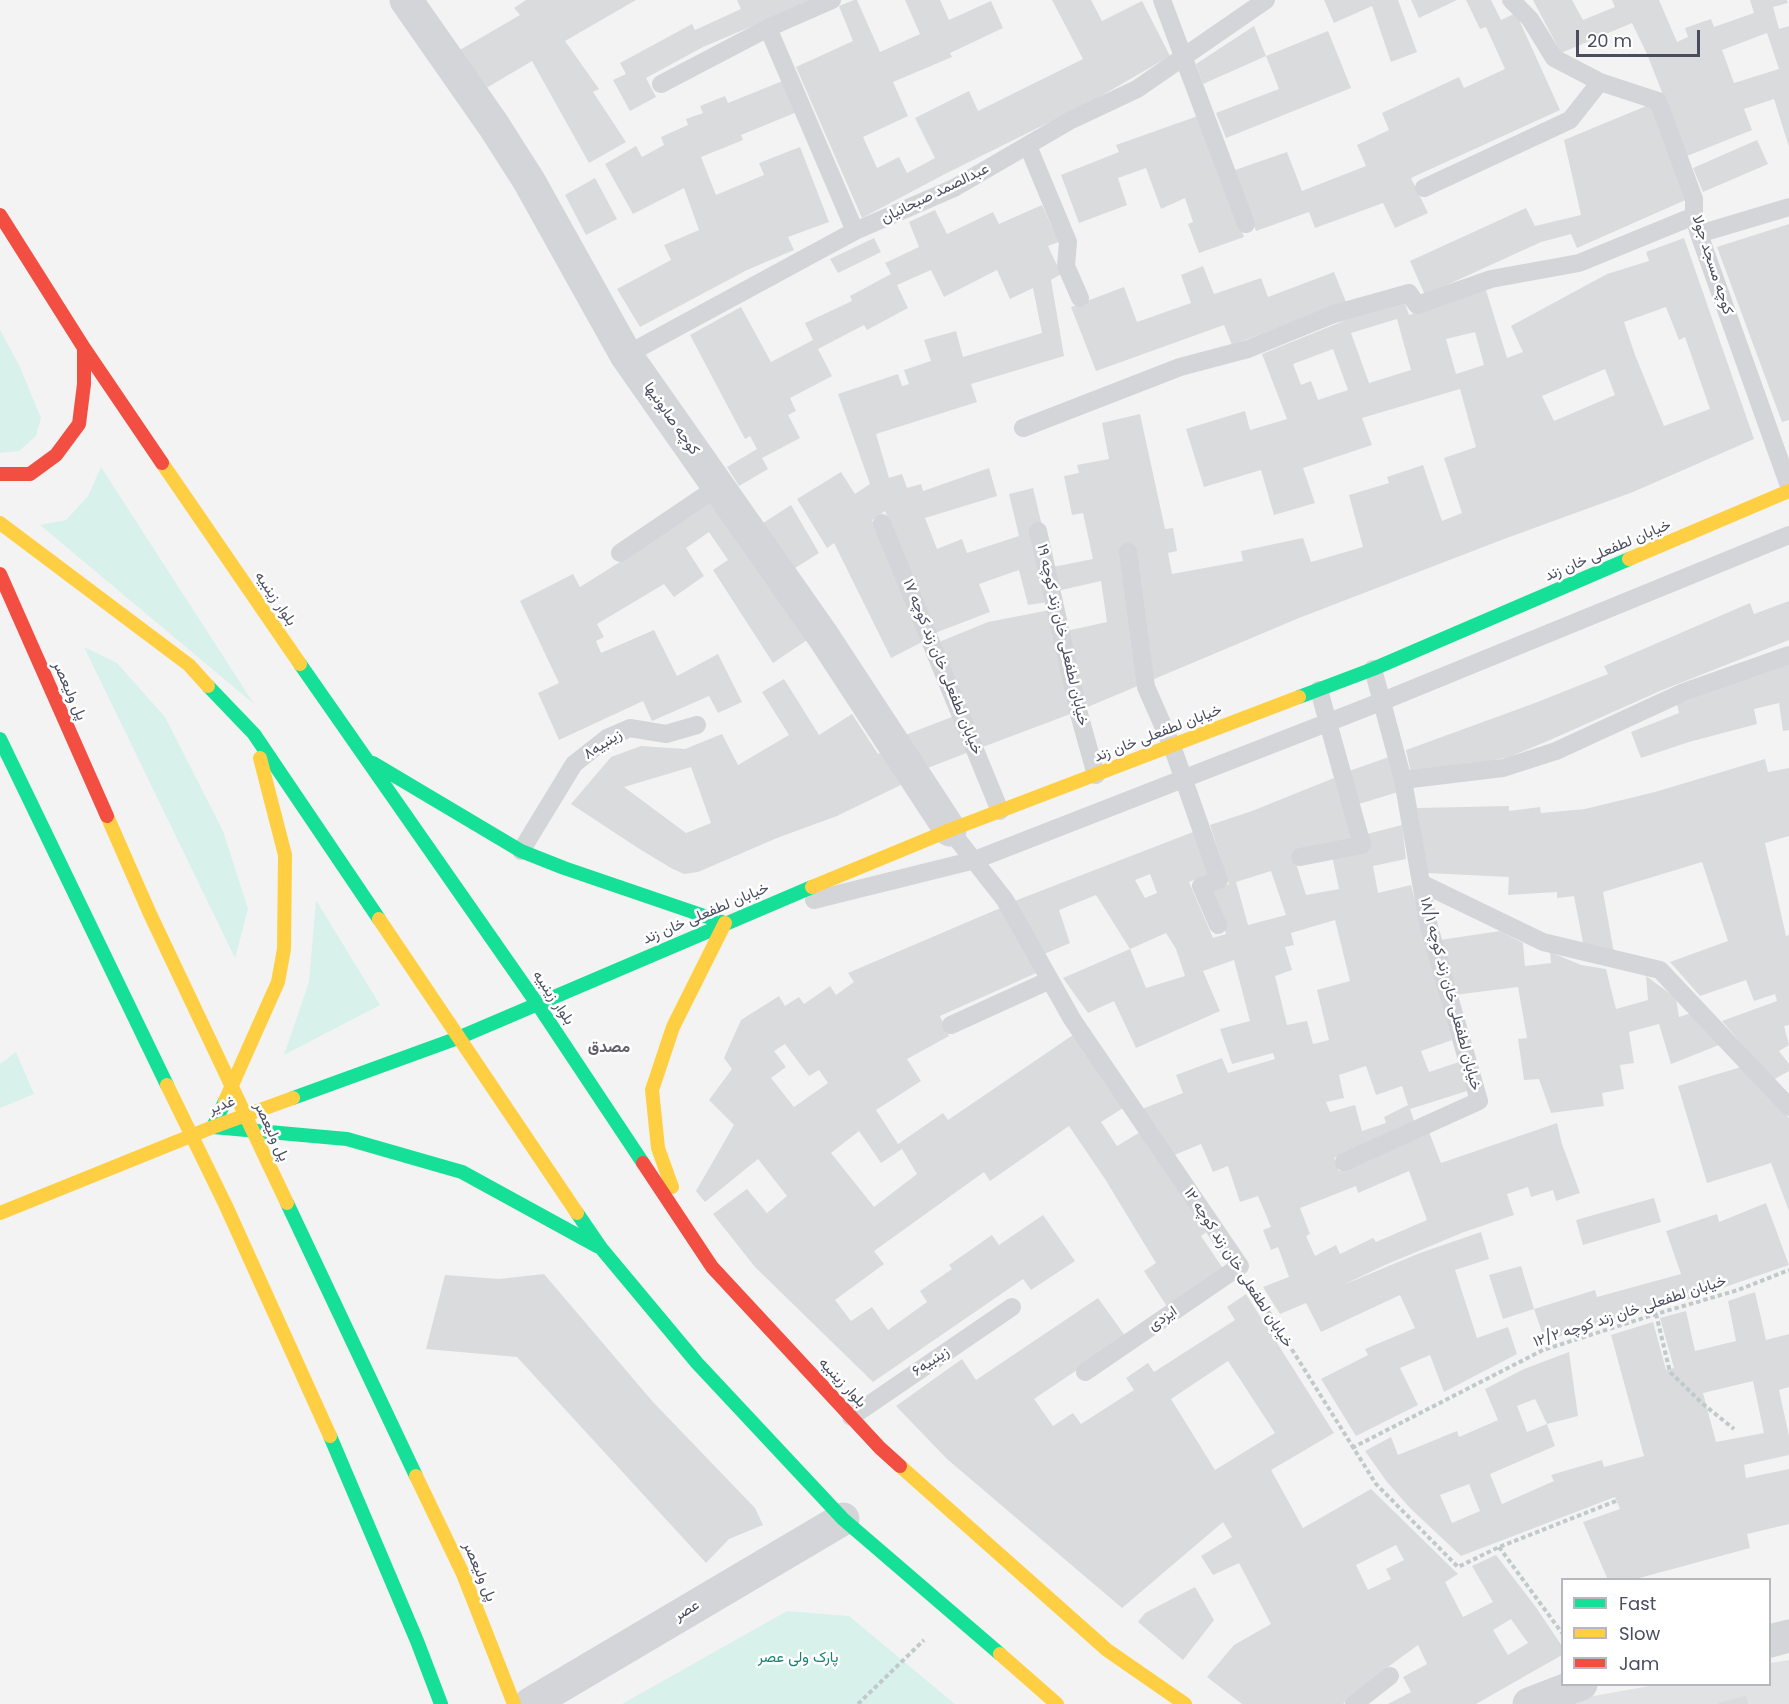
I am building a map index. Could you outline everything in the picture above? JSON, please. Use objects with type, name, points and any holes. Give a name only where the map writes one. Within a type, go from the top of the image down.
[{"type":"main road","name":"بلوار زینبیه","points":[[0,215],[84,348],[362,755],[538,1005],[712,1267],[880,1448],[1107,1650],[1185,1704]]},
{"type":"main road","points":[[0,474],[30,474],[56,455],[79,424],[84,384],[84,348]]},
{"type":"main road","name":"خیابان لطفعلی خان زند","points":[[458,1038],[725,922],[950,830],[1373,669],[1789,491]]},
{"type":"main road","points":[[0,523],[189,664],[254,734],[601,1248],[697,1363],[843,1519],[1057,1704]]},
{"type":"main road","name":"پل ولیعصر","points":[[0,574],[150,914],[463,1574],[514,1704]]},
{"type":"main road","points":[[254,734],[285,855],[284,949],[278,982],[213,1127],[347,1139],[462,1172],[601,1248]]},
{"type":"main road","points":[[0,739],[226,1206],[305,1377],[417,1641],[441,1704]]},
{"type":"main road","points":[[362,755],[521,851],[725,922],[673,1027],[652,1090],[658,1148],[690,1235]]},
{"type":"main road","name":"غدیر","points":[[0,1213],[213,1127],[458,1038]]},
{"type":"street","name":"کوچه صابونیها","points":[[410,1],[529,181],[626,355],[823,636],[950,830]]},
{"type":"street","name":"عصر","points":[[530,1704],[843,1519]]},
{"type":"street","points":[[1771,1641],[1789,1636]]},
{"type":"street","points":[[1529,1704],[1576,1686]]},
{"type":"lane","points":[[661,84],[768,28],[832,0]]},
{"type":"lane","points":[[1162,0],[1246,224]]},
{"type":"lane","name":"عبدالصمد صبحانیان","points":[[626,355],[855,231],[954,188],[1071,120],[1137,89],[1266,0]]},
{"type":"lane","points":[[1424,188],[1570,120],[1600,82],[1554,58],[1530,19],[1511,0]]},
{"type":"lane","points":[[768,28],[855,231]]},
{"type":"lane","name":"کوچه مسجد جولا","points":[[1600,82],[1658,100],[1694,199],[1697,225],[1789,486]]},
{"type":"lane","points":[[1028,146],[1068,242],[1066,266],[1080,298]]},
{"type":"lane","points":[[1023,428],[1180,367],[1248,349],[1334,314],[1409,293],[1417,305],[1491,279],[1579,263],[1697,225],[1789,207]]},
{"type":"lane","points":[[620,553],[719,486]]},
{"type":"lane","name":"خیابان لطفعلی خان زند کوچه ۱۷","points":[[882,523],[1000,812]]},
{"type":"lane","name":"خیابان لطفعلی خان زند کوچه ۱۹","points":[[1038,531],[1079,714],[1096,775]]},
{"type":"lane","points":[[725,922],[975,860],[1383,701],[1789,536]]},
{"type":"lane","points":[[1128,552],[1146,687],[1172,746],[1219,880],[1202,886],[1218,925]]},
{"type":"lane","points":[[1403,780],[1503,768],[1556,751],[1684,692],[1789,655]]},
{"type":"lane","points":[[1373,669],[1403,780],[1421,883],[1543,942],[1660,970],[1789,1107]]},
{"type":"lane","points":[[1300,857],[1362,845],[1318,690]]},
{"type":"lane","name":"زینبیه۸","points":[[521,851],[574,764],[607,738],[630,728],[666,734],[697,725]]},
{"type":"lane","name":"خیابان لطفعلی خان زند کوچه ۱۲","points":[[950,830],[1005,900],[1072,1019],[1240,1266]]},
{"type":"lane","name":"خیابان لطفعلی خان زند کوچه ۱۸/۱","points":[[1344,1162],[1479,1101],[1429,927],[1421,883]]},
{"type":"lane","points":[[951,1025],[1050,980]]},
{"type":"lane","name":"ایزدی","points":[[1085,1372],[1240,1266]]},
{"type":"lane","name":"۶زینبیه","points":[[851,1417],[1012,1307]]},
{"type":"lane","points":[[1354,1704],[1390,1676]]},
{"type":"path","name":"خیابان لطفعلی خان زند کوچه ۱۲","points":[[1240,1266],[1376,1484],[1458,1566],[1499,1547]]},
{"type":"path","name":"خیابان لطفعلی خان زند کوچه ۱۲/۲","points":[[1352,1448],[1543,1350],[1738,1290],[1789,1270]]},
{"type":"path","points":[[1656,1314],[1670,1372],[1734,1430]]},
{"type":"path","points":[[1561,1630],[1499,1547],[1616,1501]]},
{"type":"path","points":[[858,1704],[952,1613]]},
{"type":"shaded area","points":[[1789,1660],[1789,1704],[1576,1704],[1588,1697],[1649,1686],[1771,1686],[1771,1663]]},
{"type":"green space","points":[[0,330],[19,365],[41,418],[36,436],[19,451],[0,453]]},
{"type":"green space","points":[[101,467],[254,704],[40,525],[66,520],[88,496]]},
{"type":"green space","points":[[84,647],[117,663],[165,717],[223,831],[248,909],[235,958]]},
{"type":"green space","points":[[316,900],[380,1005],[284,1055],[309,982]]},
{"type":"green space","points":[[16,1052],[34,1094],[0,1108],[0,1064]]},
{"type":"green space","name":"پارک ولی عصر","points":[[787,1611],[849,1616],[955,1704],[622,1704]]},
{"type":"building","points":[[526,0],[636,0],[565,41],[599,89],[593,92],[626,142],[589,163],[532,61],[483,90],[458,51],[520,15],[514,8]]},
{"type":"building","points":[[737,0],[814,0],[703,47],[646,78],[656,97],[630,111],[613,80],[626,74],[620,63],[692,24],[695,30],[741,9]]},
{"type":"building","points":[[857,0],[880,52],[920,34],[905,0],[940,0],[949,20],[991,1],[1003,28],[950,53],[952,57],[893,82],[908,116],[863,137],[877,168],[899,157],[907,173],[935,158],[915,118],[969,91],[978,111],[1083,59],[1052,0],[1091,0],[1102,21],[1142,1],[1170,56],[1094,100],[862,218],[796,67],[853,41],[839,6]]},
{"type":"building","points":[[1324,0],[1398,0],[1417,52],[1391,62],[1372,6],[1334,23]]},
{"type":"building","points":[[1411,0],[1457,0],[1419,18]]},
{"type":"building","points":[[1466,0],[1491,0],[1501,20],[1516,13],[1560,110],[1411,178],[1428,213],[1395,228],[1383,203],[1315,228],[1309,212],[1256,231],[1235,170],[1287,152],[1302,191],[1366,166],[1357,145],[1389,130],[1382,113],[1459,77],[1464,88],[1505,69],[1486,27],[1480,29]]},
{"type":"building","points":[[1533,0],[1572,0],[1583,20],[1615,7],[1612,0],[1659,0],[1677,42],[1688,37],[1685,28],[1711,19],[1714,27],[1754,13],[1750,0],[1787,0],[1788,3],[1773,7],[1779,29],[1789,26],[1789,147],[1774,99],[1744,109],[1752,130],[1687,156],[1647,54],[1632,23],[1561,53]],"holes":[[[1767,33],[1779,69],[1734,83],[1722,50]]]},
{"type":"building","points":[[1254,26],[1266,56],[1203,84],[1196,64]]},
{"type":"building","points":[[1328,31],[1351,88],[1226,138],[1216,113],[1279,89],[1266,56]]},
{"type":"building","points":[[785,80],[797,112],[741,135],[743,140],[701,157],[716,195],[764,175],[759,163],[800,147],[829,222],[788,237],[794,250],[747,270],[640,327],[617,289],[671,260],[664,245],[699,230],[684,188],[633,214],[605,164],[636,146],[642,157],[664,145],[661,137],[688,125],[686,119],[703,113],[700,106],[725,96],[728,103]]},
{"type":"building","points":[[1651,104],[1690,198],[1577,248],[1571,234],[1541,242],[1425,295],[1410,261],[1526,208],[1535,226],[1581,215],[1564,140]]},
{"type":"building","points":[[1198,116],[1244,237],[1199,253],[1188,224],[1193,222],[1185,198],[1161,209],[1146,168],[1118,178],[1127,205],[1079,223],[1061,175],[1119,152],[1116,145]]},
{"type":"building","points":[[1757,140],[1768,164],[1703,192],[1693,168]]},
{"type":"building","points":[[595,178],[617,219],[586,235],[565,195]]},
{"type":"building","points":[[1042,205],[1059,242],[1048,246],[1061,274],[1051,280],[1064,356],[971,384],[977,402],[876,434],[889,478],[902,474],[907,488],[921,484],[923,491],[989,468],[997,496],[925,518],[937,549],[962,539],[967,553],[1019,536],[1009,494],[1033,488],[1043,530],[1048,602],[1028,605],[1019,570],[979,584],[990,612],[935,633],[885,511],[872,520],[926,640],[891,658],[834,543],[827,548],[797,499],[841,472],[855,494],[870,484],[838,394],[898,374],[902,386],[909,384],[904,370],[931,361],[924,340],[956,331],[963,357],[1042,333],[1033,288],[1010,299],[997,270],[944,297],[931,270],[897,285],[908,308],[867,330],[864,325],[818,349],[832,376],[790,398],[796,411],[788,415],[800,438],[762,458],[768,469],[739,486],[727,467],[757,449],[750,436],[745,439],[690,335],[741,307],[771,362],[813,340],[805,323],[852,301],[850,296],[891,274],[885,263],[919,247],[909,222],[935,210],[947,234],[993,212],[999,224]]},
{"type":"building","points":[[1789,224],[1789,420],[1782,422],[1717,247]]},
{"type":"building","points":[[874,238],[881,252],[838,273],[830,259]]},
{"type":"building","points":[[1684,238],[1754,439],[1633,492],[1299,618],[1083,709],[1066,631],[1107,622],[1101,581],[1057,591],[1053,567],[1093,559],[1083,513],[1072,515],[1064,476],[1079,473],[1077,465],[1109,459],[1102,423],[1140,414],[1165,529],[1173,528],[1177,551],[1168,553],[1172,574],[1243,561],[1241,551],[1303,538],[1311,562],[1363,547],[1349,495],[1389,483],[1387,477],[1423,465],[1442,521],[1462,513],[1444,458],[1476,447],[1460,389],[1362,418],[1372,445],[1303,468],[1315,503],[1274,515],[1261,470],[1204,487],[1186,429],[1245,411],[1250,430],[1287,419],[1262,354],[1346,320],[1405,303],[1409,315],[1486,290],[1507,358],[1523,352],[1511,326],[1607,274],[1649,261],[1646,252]],"holes":[[[1666,307],[1679,340],[1685,337],[1710,409],[1664,426],[1624,322]],[[1397,319],[1411,370],[1369,383],[1351,333]],[[1475,332],[1484,365],[1456,374],[1446,339]],[[1333,349],[1348,390],[1318,400],[1311,381],[1301,385],[1293,364]],[[1605,369],[1615,395],[1554,421],[1542,396]]]},
{"type":"building","points":[[1203,266],[1214,294],[1261,278],[1268,297],[1334,272],[1346,302],[1232,345],[1224,325],[1096,371],[1071,307],[1124,287],[1137,322],[1191,303],[1181,275]]},
{"type":"building","points":[[717,496],[810,638],[773,663],[713,570],[728,560],[709,532],[686,548],[704,576],[674,597],[664,584],[597,624],[604,637],[596,641],[601,653],[654,630],[677,676],[718,654],[742,702],[718,713],[709,696],[652,721],[643,701],[559,740],[538,693],[559,683],[520,601],[573,574],[580,587],[639,550]]},
{"type":"building","points":[[791,505],[819,553],[792,570],[760,525]]},
{"type":"building","points":[[1789,601],[1789,640],[1660,691],[1509,757],[1411,773],[1406,750],[1608,674],[1604,666],[1750,603],[1754,614]]},
{"type":"building","points":[[1050,610],[1073,713],[980,748],[939,642],[988,622]]},
{"type":"building","points":[[1789,663],[1789,730],[1783,731],[1779,703],[1754,709],[1757,724],[1689,742],[1641,758],[1631,732],[1679,713],[1677,704]]},
{"type":"building","points":[[784,679],[819,735],[852,714],[878,754],[886,750],[907,782],[837,816],[777,838],[698,872],[684,874],[638,848],[571,804],[611,757],[641,746],[685,749],[722,734],[738,765],[789,735],[762,692]],"holes":[[[691,767],[711,823],[686,833],[624,787]]]},
{"type":"building","points":[[957,715],[969,752],[925,769],[900,737]]},
{"type":"building","points":[[1389,757],[1398,792],[1359,804],[1349,771]]},
{"type":"building","points":[[1765,759],[1768,772],[1789,768],[1789,836],[1765,843],[1786,936],[1789,935],[1789,1025],[1784,1026],[1789,1045],[1779,1051],[1789,1064],[1789,1071],[1773,1080],[1722,1021],[1777,1001],[1775,994],[1754,1001],[1746,980],[1700,996],[1670,962],[1728,941],[1702,862],[1603,892],[1614,953],[1584,948],[1574,896],[1557,898],[1557,892],[1508,895],[1509,877],[1427,873],[1417,808],[1509,806],[1509,811],[1540,807],[1541,813],[1585,809],[1655,792]]},
{"type":"building","points":[[1334,778],[1353,840],[1293,854],[1306,895],[1339,889],[1332,856],[1367,834],[1402,825],[1406,859],[1373,866],[1378,893],[1411,885],[1452,1040],[1421,1051],[1429,1072],[1459,1062],[1467,1091],[1410,1109],[1415,1124],[1334,1158],[1339,1171],[1429,1132],[1441,1163],[1557,1123],[1562,1144],[1580,1193],[1556,1201],[1553,1190],[1531,1197],[1528,1187],[1507,1194],[1514,1215],[1464,1232],[1343,1285],[1420,1253],[1481,1232],[1489,1259],[1455,1270],[1477,1338],[1508,1327],[1517,1354],[1444,1392],[1430,1355],[1400,1368],[1418,1405],[1356,1436],[1321,1379],[1368,1355],[1365,1349],[1415,1328],[1400,1295],[1321,1332],[1306,1303],[1280,1314],[1263,1287],[1289,1277],[1278,1247],[1271,1250],[1263,1230],[1271,1227],[1258,1196],[1240,1202],[1228,1166],[1213,1172],[1201,1144],[1172,1156],[1142,1109],[1183,1093],[1176,1075],[1222,1058],[1228,1073],[1275,1059],[1273,1053],[1232,1064],[1220,1029],[1250,1021],[1234,960],[1203,971],[1220,1011],[1136,1048],[1114,1001],[1088,1013],[1063,978],[1130,949],[1096,895],[1059,910],[1070,943],[1042,955],[1012,902],[1193,832],[1209,874],[1189,882],[1213,938],[1226,934],[1211,890],[1229,884],[1210,825]],"holes":[[[1271,871],[1286,915],[1248,925],[1236,882]],[[1150,874],[1157,893],[1145,898],[1135,880]],[[1335,920],[1350,981],[1317,990],[1329,1040],[1313,1044],[1307,1021],[1287,1025],[1275,976],[1292,970],[1285,947],[1294,945],[1291,933]],[[1166,933],[1176,949],[1185,976],[1146,988],[1130,949]],[[1366,1066],[1376,1095],[1402,1086],[1408,1105],[1384,1117],[1386,1123],[1362,1131],[1355,1105],[1330,1112],[1326,1102],[1344,1098],[1339,1075]],[[1409,1171],[1427,1220],[1376,1242],[1373,1238],[1340,1254],[1336,1245],[1315,1256],[1306,1236],[1310,1234],[1300,1208],[1356,1186],[1358,1193]]]},
{"type":"building","points":[[1005,906],[1043,970],[940,1016],[949,1036],[907,1059],[921,1081],[876,1110],[898,1144],[943,1113],[948,1120],[1073,1035],[1123,1108],[1101,1122],[1117,1146],[1142,1131],[1208,1231],[1201,1236],[1224,1270],[1168,1308],[1144,1271],[1156,1263],[1105,1179],[1069,1126],[990,1181],[984,1172],[874,1251],[884,1264],[835,1300],[851,1321],[872,1307],[888,1330],[927,1302],[920,1291],[952,1269],[949,1265],[992,1235],[999,1245],[1043,1215],[1075,1261],[1031,1290],[1023,1279],[873,1382],[755,1267],[713,1214],[747,1189],[767,1213],[787,1196],[758,1159],[705,1202],[696,1191],[734,1125],[709,1100],[732,1069],[724,1058],[741,1020],[779,996],[785,1006],[799,997],[804,1004],[830,986],[836,995],[854,982],[848,973]],"holes":[[[785,1044],[809,1076],[819,1070],[828,1083],[794,1107],[771,1078],[786,1067],[774,1051]],[[859,1131],[881,1163],[902,1149],[917,1174],[874,1207],[831,1153]]]},
{"type":"building","points":[[1500,931],[1523,943],[1525,966],[1551,963],[1550,952],[1581,965],[1606,969],[1616,1009],[1648,1000],[1646,976],[1676,998],[1679,1017],[1691,1013],[1719,1045],[1671,1064],[1659,1024],[1629,1032],[1634,1063],[1620,1065],[1624,1089],[1602,1093],[1604,1106],[1551,1113],[1539,1079],[1524,1080],[1518,1039],[1527,1038],[1518,987],[1454,995],[1440,940]]},
{"type":"building","points":[[1741,1067],[1789,1118],[1789,1211],[1771,1163],[1707,1183],[1678,1086]]},
{"type":"building","points":[[1654,1198],[1661,1222],[1583,1245],[1576,1220]]},
{"type":"building","points":[[1766,1203],[1789,1265],[1690,1299],[1604,1322],[1545,1341],[1534,1309],[1595,1290],[1597,1297],[1681,1274],[1666,1231],[1717,1214],[1719,1222]]},
{"type":"building","points":[[1521,1266],[1534,1309],[1503,1319],[1489,1275]]},
{"type":"building","points":[[544,1274],[653,1402],[755,1508],[763,1525],[729,1539],[706,1563],[517,1357],[426,1349],[445,1275],[499,1279]]},
{"type":"building","points":[[1755,1292],[1766,1340],[1789,1334],[1789,1387],[1779,1390],[1789,1436],[1789,1455],[1744,1465],[1746,1478],[1789,1469],[1789,1524],[1747,1534],[1750,1548],[1639,1578],[1607,1578],[1583,1522],[1620,1509],[1615,1497],[1461,1556],[1410,1508],[1387,1482],[1365,1451],[1391,1437],[1398,1455],[1457,1431],[1459,1437],[1498,1420],[1485,1389],[1524,1369],[1569,1352],[1578,1416],[1547,1424],[1555,1446],[1490,1474],[1502,1504],[1554,1481],[1551,1475],[1602,1460],[1604,1467],[1644,1456],[1611,1335],[1653,1322],[1666,1370],[1674,1368],[1660,1318],[1686,1311],[1695,1351],[1736,1341],[1728,1301]],"holes":[[[1753,1381],[1764,1433],[1716,1442],[1703,1393]],[[1535,1399],[1547,1424],[1527,1432],[1517,1406]],[[1469,1484],[1480,1511],[1452,1523],[1440,1495]]]},
{"type":"building","points":[[1246,1294],[1334,1433],[1271,1470],[1303,1528],[1371,1489],[1458,1574],[1445,1582],[1463,1617],[1493,1602],[1472,1566],[1496,1555],[1561,1645],[1561,1656],[1476,1704],[1388,1704],[1411,1692],[1403,1677],[1427,1664],[1418,1645],[1343,1704],[1242,1704],[1207,1677],[1234,1645],[1271,1624],[1239,1563],[1213,1575],[1201,1556],[1232,1537],[1223,1522],[1122,1608],[947,1459],[896,1406],[962,1359],[976,1380],[1098,1298],[1126,1337],[1034,1399],[1053,1426],[1073,1413],[1081,1424],[1134,1390],[1126,1378],[1148,1363],[1154,1372],[1235,1320],[1227,1307]],"holes":[[[1228,1361],[1275,1433],[1215,1470],[1171,1399]],[[1396,1545],[1404,1560],[1386,1569],[1391,1579],[1368,1590],[1356,1565]],[[1511,1619],[1528,1643],[1508,1655],[1493,1630]]]},
{"type":"building","points":[[1195,1587],[1214,1620],[1183,1660],[1138,1622],[1145,1613]]},
{"type":"building","points":[[1746,1696],[1748,1704],[1718,1703]]},
{"type":"traffic: fast","points":[[1299,697],[1373,669],[1629,559]]},
{"type":"traffic: fast","points":[[300,664],[538,1005],[643,1163]]},
{"type":"traffic: fast","points":[[208,686],[254,734],[379,919]]},
{"type":"traffic: fast","points":[[0,739],[167,1085]]},
{"type":"traffic: fast","points":[[373,763],[521,851],[725,923]]},
{"type":"traffic: fast","points":[[293,1098],[458,1038],[812,887]]},
{"type":"traffic: fast","points":[[225,1101],[213,1127],[347,1139],[462,1172],[597,1246]]},
{"type":"traffic: fast","points":[[287,1203],[416,1476]]},
{"type":"traffic: fast","points":[[577,1213],[601,1248],[697,1363],[843,1519],[1000,1654]]},
{"type":"traffic: fast","points":[[330,1436],[417,1641],[441,1704]]},
{"type":"traffic: slow","points":[[162,463],[300,664]]},
{"type":"traffic: slow","points":[[1629,559],[1789,491]]},
{"type":"traffic: slow","points":[[0,523],[189,665],[208,686]]},
{"type":"traffic: slow","points":[[812,887],[950,830],[1299,697]]},
{"type":"traffic: slow","points":[[225,1101],[278,982],[284,949],[285,855],[260,758]]},
{"type":"traffic: slow","points":[[107,816],[150,914],[287,1203]]},
{"type":"traffic: slow","points":[[379,919],[577,1213]]},
{"type":"traffic: slow","points":[[672,1187],[658,1148],[652,1090],[673,1027],[725,923]]},
{"type":"traffic: slow","points":[[167,1085],[226,1206],[330,1436]]},
{"type":"traffic: slow","points":[[0,1213],[213,1127],[293,1098]]},
{"type":"traffic: slow","points":[[900,1466],[1107,1650],[1185,1704]]},
{"type":"traffic: slow","points":[[416,1476],[463,1574],[514,1704]]},
{"type":"traffic: slow","points":[[1000,1654],[1057,1704]]},
{"type":"traffic: jam","points":[[0,215],[84,348],[162,463]]},
{"type":"traffic: jam","points":[[0,474],[30,474],[56,455],[79,424],[84,384],[84,348]]},
{"type":"traffic: jam","points":[[0,574],[107,816]]},
{"type":"traffic: jam","points":[[643,1163],[712,1267],[880,1448],[900,1466]]},
{"type":"district","name":"مصدق","points":[[609,1048]]}]
